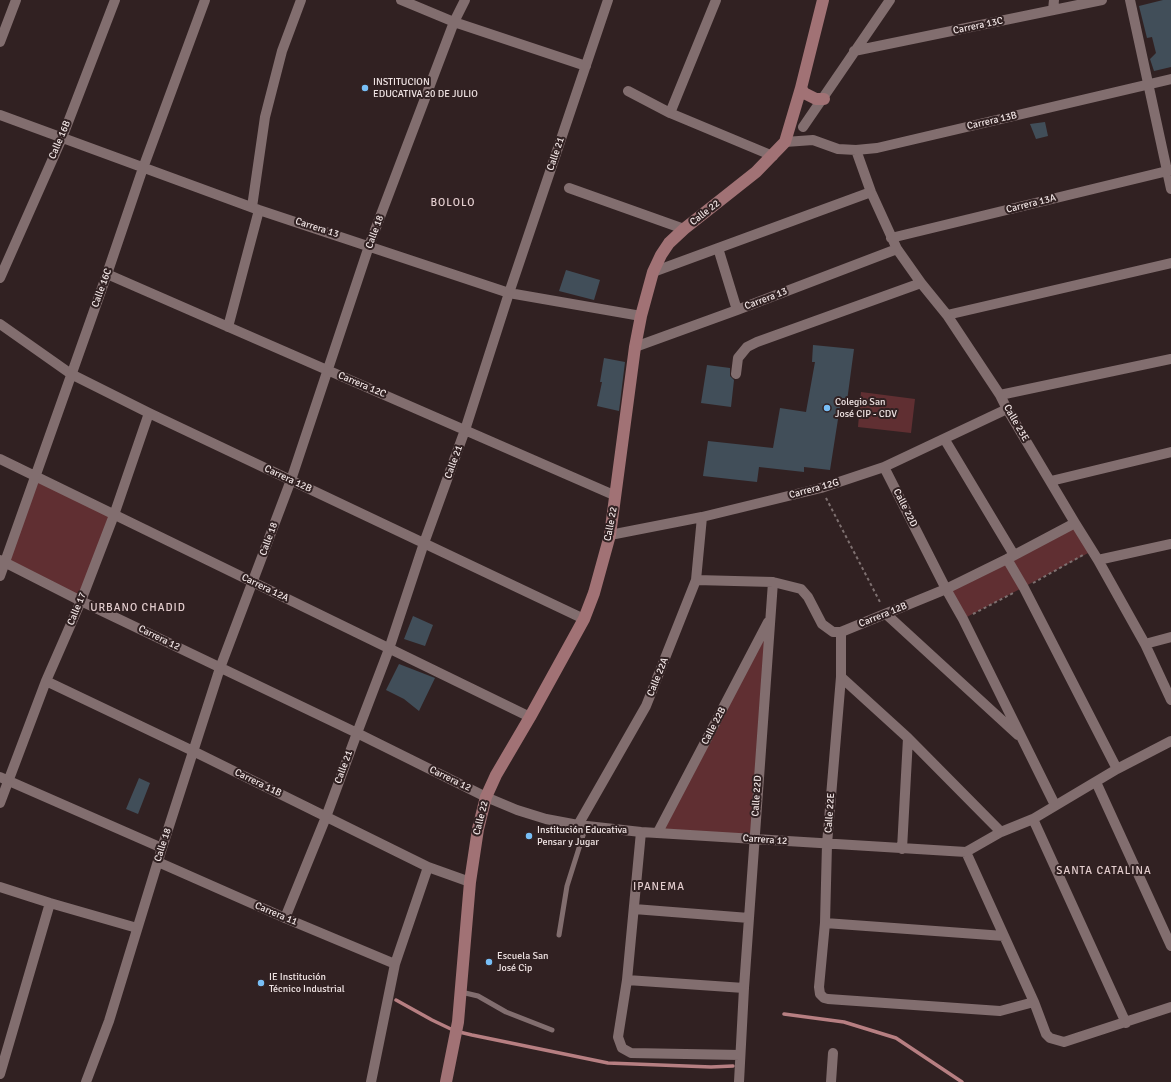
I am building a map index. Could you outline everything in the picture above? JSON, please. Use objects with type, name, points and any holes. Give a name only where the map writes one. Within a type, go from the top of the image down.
[{"type":"street","points":[[0,42],[16,0]]},
{"type":"street","name":"Calle 16B","points":[[0,278],[62,138],[114,0]]},
{"type":"street","name":"Calle 16C","points":[[0,576],[3,561],[36,477],[143,168],[205,0]]},
{"type":"street","points":[[228,327],[256,208],[265,117],[282,51],[301,0]]},
{"type":"street","points":[[401,0],[454,22],[586,66]]},
{"type":"street","name":"Calle 18","points":[[86,1082],[109,1021],[162,848],[220,668],[291,480],[369,246],[454,22],[465,0]]},
{"type":"street","name":"Calle 21","points":[[285,918],[326,817],[389,649],[424,543],[465,430],[509,293],[608,0]]},
{"type":"street","points":[[670,113],[716,0]]},
{"type":"street","name":"Calle 22","points":[[446,1082],[458,1022],[470,882],[478,829],[486,797],[496,775],[584,619],[594,593],[610,535],[635,347],[641,316],[653,272],[661,255],[670,243],[684,229],[756,172],[785,142],[801,88],[822,0]]},
{"type":"street","points":[[803,128],[890,0]]},
{"type":"street","name":"Carrera 13C","points":[[854,51],[1053,5],[1102,0]]},
{"type":"street","points":[[1130,0],[1147,84],[1169,170],[1171,189]]},
{"type":"street","name":"Carrera 13B","points":[[785,142],[813,140],[838,150],[877,148],[1171,79]]},
{"type":"street","points":[[801,88],[804,93],[816,99],[824,98]]},
{"type":"street","points":[[628,91],[670,113],[773,156]]},
{"type":"street","name":"Carrera 13","points":[[0,115],[256,208],[509,293],[641,316]]},
{"type":"street","name":"Carrera 13B","points":[[793,116],[813,140]]},
{"type":"street","name":"Calle 23E","points":[[856,150],[871,192],[897,249],[946,315],[1000,395],[1098,560],[1145,644],[1171,700]]},
{"type":"street","name":"Carrera 13A","points":[[891,238],[1169,170]]},
{"type":"street","points":[[570,188],[684,229]]},
{"type":"street","points":[[653,272],[871,192]]},
{"type":"street","points":[[718,248],[737,310]]},
{"type":"street","name":"Carrera 13","points":[[635,347],[897,249]]},
{"type":"street","points":[[946,315],[1171,262]]},
{"type":"street","name":"Carrera 12C","points":[[107,274],[616,496]]},
{"type":"street","points":[[736,374],[738,358],[747,347],[757,342],[921,283]]},
{"type":"street","name":"Carrera 12B","points":[[0,324],[71,374],[149,413],[584,619]]},
{"type":"street","points":[[1000,395],[1171,359]]},
{"type":"street","name":"Carrera 12G","points":[[610,535],[702,517],[821,488],[884,467],[1008,410]]},
{"type":"street","name":"Calle 17","points":[[0,803],[5,779],[81,601],[114,515],[149,413]]},
{"type":"street","points":[[945,440],[1010,557],[1024,588],[1117,768]]},
{"type":"street","points":[[1051,481],[1171,452]]},
{"type":"street","name":"Carrera 12A","points":[[0,459],[530,717]]},
{"type":"street","name":"Calle 22D","points":[[884,467],[946,589],[963,619],[1055,805]]},
{"type":"street","name":"Calle 22A","points":[[582,826],[646,706],[696,580],[702,517]]},
{"type":"street","name":"Carrera 12B","points":[[841,632],[946,589],[1075,523]]},
{"type":"street","points":[[1098,560],[1171,544]]},
{"type":"street","name":"Carrera 12","points":[[3,561],[81,601],[357,733],[486,797],[546,819],[582,826],[641,832],[966,852]]},
{"type":"street","points":[[696,580],[773,582],[801,589],[808,597],[822,624],[833,632],[841,632]]},
{"type":"street","name":"Calle 22D","points":[[739,1082],[754,839],[773,582]]},
{"type":"street","points":[[886,614],[1022,739]]},
{"type":"street","name":"Calle 22B","points":[[658,832],[770,619]]},
{"type":"street","name":"Calle 22E","points":[[841,632],[841,677],[828,844],[825,923],[819,987],[820,994],[824,998],[828,999],[1000,1011],[1034,1002]]},
{"type":"street","points":[[1145,644],[1171,637]]},
{"type":"street","points":[[841,677],[908,738],[1001,832]]},
{"type":"street","name":"Carrera 11B","points":[[46,682],[193,751],[428,867],[470,882]]},
{"type":"street","points":[[902,849],[908,738]]},
{"type":"street","points":[[1171,741],[1117,768],[1033,819],[1001,832],[966,852],[1034,1002],[1046,1034],[1050,1038],[1056,1041],[1064,1042],[1126,1023],[1171,1007]]},
{"type":"street","points":[[5,779],[162,848]]},
{"type":"street","points":[[1096,782],[1171,946]]},
{"type":"street","points":[[1033,819],[1126,1023]]},
{"type":"street","points":[[641,832],[627,980],[618,1037],[622,1048],[631,1053],[740,1055]]},
{"type":"street","name":"Carrera 11","points":[[158,862],[285,918],[395,964]]},
{"type":"street","points":[[371,1082],[395,964],[428,867]]},
{"type":"street","points":[[0,886],[50,903],[137,928]]},
{"type":"street","points":[[0,1074],[50,903]]},
{"type":"street","points":[[634,908],[749,918]]},
{"type":"street","points":[[825,923],[1004,936]]},
{"type":"street","points":[[627,980],[744,988]]},
{"type":"street","points":[[831,1082],[833,1053]]},
{"type":"lane","points":[[559,936],[567,886],[582,826]]},
{"type":"lane","points":[[461,992],[478,996],[506,1012],[552,1030]]},
{"type":"path","points":[[821,488],[886,614]]},
{"type":"shaded area","points":[[861,392],[915,399],[911,433],[858,427]]},
{"type":"shaded area","points":[[36,477],[114,515],[81,601],[5,562]]},
{"type":"shaded area","points":[[1075,523],[1092,551],[963,619],[946,589]]},
{"type":"shaded area","points":[[770,619],[754,839],[658,832]]},
{"type":"building","points":[[1163,0],[1171,0],[1171,67],[1154,71],[1150,59],[1156,53],[1152,37],[1147,38],[1139,6]]},
{"type":"building","points":[[1045,122],[1048,136],[1036,139],[1030,124]]},
{"type":"building","points":[[566,270],[600,280],[594,300],[559,291]]},
{"type":"building","points":[[813,345],[854,349],[847,401],[841,400],[830,470],[804,467],[804,472],[759,467],[757,482],[703,476],[708,441],[773,448],[780,408],[806,412],[815,362],[812,362]]},
{"type":"building","points":[[604,358],[625,362],[619,411],[597,406],[602,382],[600,382]]},
{"type":"building","points":[[707,365],[730,368],[730,376],[734,380],[731,407],[701,403]]},
{"type":"building","points":[[413,616],[433,625],[425,646],[404,639]]},
{"type":"building","points":[[399,664],[435,678],[419,711],[404,699],[386,690]]},
{"type":"building","points":[[139,778],[150,783],[138,814],[126,809]]},
{"type":"waterway","points":[[396,1000],[455,1031],[608,1063],[711,1067],[733,1066]]},
{"type":"waterway","points":[[784,1014],[844,1022],[896,1038],[962,1082]]},
{"type":"place","name":"INSTITUCION EDUCATIVA 20 DE JULIO","points":[[365,88]]},
{"type":"place","name":"Colegio San José CIP - CDV","points":[[827,408]]},
{"type":"place","name":"Institución Educativa Pensar y Jugar","points":[[529,836]]},
{"type":"place","name":"Escuela San José Cip","points":[[489,962]]},
{"type":"place","name":"IE Institución Técnico Industrial","points":[[261,983]]},
{"type":"district","name":"BOLOLO","points":[[453,203]]},
{"type":"district","name":"URBANO CHADID","points":[[138,608]]},
{"type":"district","name":"SANTA CATALINA","points":[[1104,871]]},
{"type":"district","name":"IPANEMA","points":[[659,887]]}]
